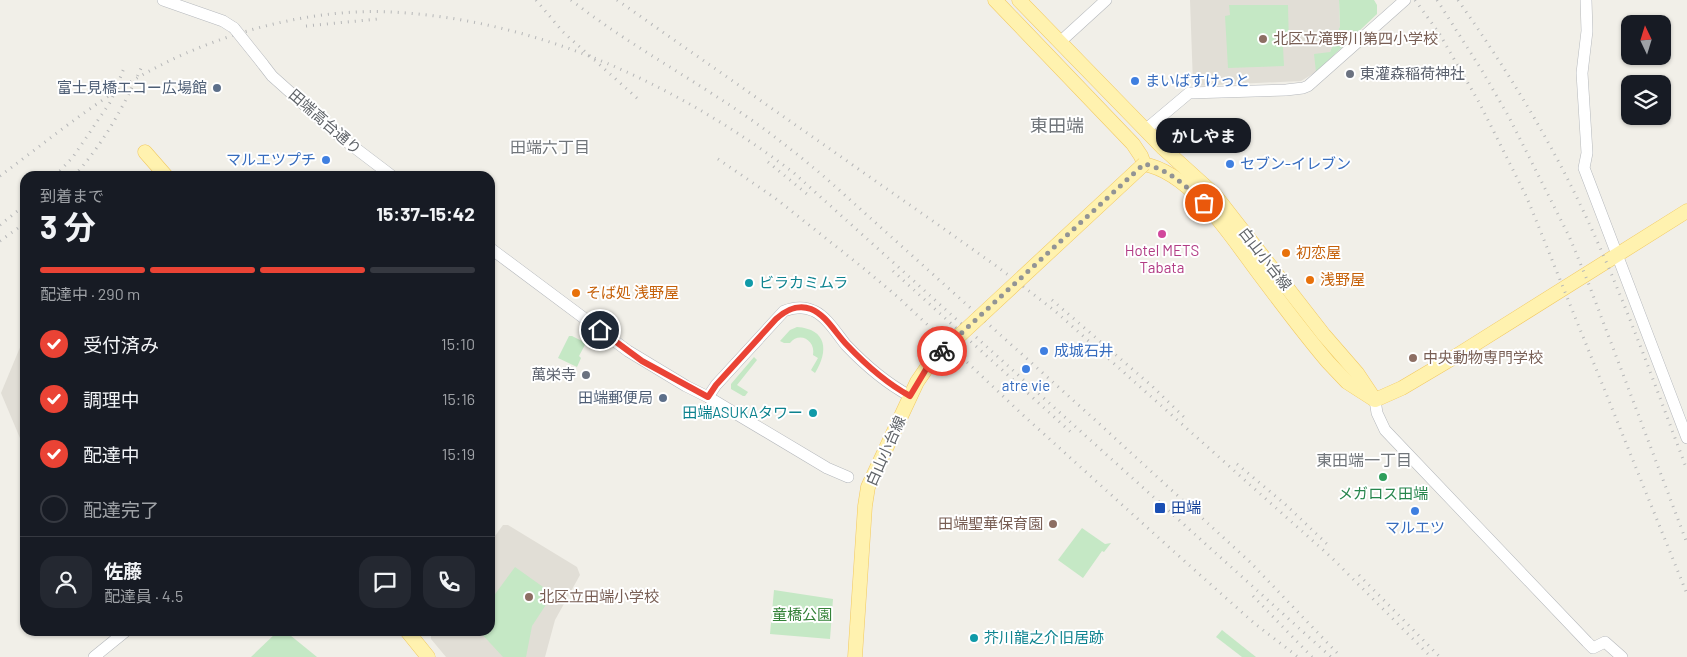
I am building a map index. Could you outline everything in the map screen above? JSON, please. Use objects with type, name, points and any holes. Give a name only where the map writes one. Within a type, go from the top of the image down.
[{"type":"main road","points":[[995,0],[1133,144],[1144,164]]},
{"type":"main road","name":"白山小台線","points":[[1019,0],[1145,130],[1222,203],[1324,336],[1357,373],[1375,400]]},
{"type":"main road","points":[[145,152],[162,171]]},
{"type":"main road","name":"白山小台線","points":[[855,657],[864,506],[868,487],[910,396],[928,366],[945,349],[1144,164],[1162,169],[1204,203],[1311,342],[1347,382],[1375,400]]},
{"type":"main road","points":[[1375,400],[1402,388],[1456,356],[1687,211]]},
{"type":"main road","points":[[411,636],[428,657]]},
{"type":"street","name":"田端高台通り","points":[[163,0],[223,21],[234,28],[272,76],[338,135],[385,171]]},
{"type":"street","points":[[1060,42],[1106,0]]},
{"type":"street","points":[[1145,130],[1189,94],[1286,90],[1308,86],[1405,0]]},
{"type":"street","points":[[1586,0],[1587,31],[1582,73],[1587,154],[1584,168],[1687,438]]},
{"type":"street","points":[[495,252],[628,351],[819,464],[848,477]]},
{"type":"street","points":[[708,397],[716,385],[784,312],[790,309],[805,307],[819,314],[874,371],[910,396]]},
{"type":"street","points":[[1375,400],[1377,413],[1385,430],[1593,648],[1606,642],[1622,657]]},
{"type":"street","points":[[94,657],[120,636]]},
{"type":"shaded area","name":"北区立滝野川第四小学校","points":[[1190,0],[1339,0],[1340,26],[1330,52],[1316,72],[1301,81],[1195,86],[1193,84]]},
{"type":"shaded area","points":[[20,347],[20,438],[1,393]]},
{"type":"shaded area","name":"北区立田端小学校","points":[[503,525],[508,525],[577,567],[580,575],[555,620],[545,657],[446,657],[431,639],[431,636],[495,636],[495,536]]},
{"type":"green space","points":[[1339,0],[1374,0],[1377,5],[1377,14],[1316,72],[1314,54],[1330,52],[1340,26]]},
{"type":"green space","points":[[1229,5],[1288,5],[1289,47],[1283,47],[1284,66],[1228,68],[1225,16],[1230,15]]},
{"type":"green space","points":[[797,327],[814,332],[820,337],[822,342],[822,357],[815,373],[811,370],[818,358],[813,355],[812,345],[809,341],[798,338],[790,343],[780,341],[790,330]]},
{"type":"green space","points":[[569,336],[586,343],[579,356],[581,358],[577,367],[558,358]]},
{"type":"green space","points":[[754,357],[757,360],[737,385],[748,392],[743,396],[731,389],[731,384]]},
{"type":"green space","points":[[1082,528],[1105,544],[1111,543],[1104,552],[1102,551],[1083,578],[1058,560]]},
{"type":"green space","points":[[515,567],[553,594],[532,626],[526,657],[503,657],[484,636],[495,636],[495,594]]},
{"type":"green space","name":"童橋公園","points":[[774,590],[833,599],[830,639],[770,634]]},
{"type":"green space","points":[[1222,630],[1256,657],[1242,657],[1216,637]]},
{"type":"green space","points":[[273,636],[291,636],[317,657],[251,657]]},
{"type":"railway","points":[[536,0],[563,32],[638,99]]},
{"type":"railway","points":[[571,0],[612,30],[752,120],[828,180],[1250,562],[1341,657]]},
{"type":"railway","points":[[617,0],[947,231],[1055,311],[1331,557],[1431,657]]},
{"type":"railway","points":[[1415,0],[1439,33],[1480,104],[1527,198],[1687,594]]},
{"type":"railway","points":[[1437,0],[1509,117],[1569,236],[1687,543]]},
{"type":"railway","points":[[1458,0],[1521,95],[1575,193],[1626,310],[1687,470]]},
{"type":"railway","points":[[0,176],[78,118],[138,77],[185,53],[242,32],[272,24],[333,14],[392,12],[447,18],[501,28],[554,43],[605,62],[655,85],[749,141],[794,173],[1331,657]]},
{"type":"railway","points":[[306,26],[378,19]]},
{"type":"railway","points":[[78,171],[95,151],[113,124],[142,66]]},
{"type":"railway","points":[[60,171],[73,157],[111,101],[124,68]]},
{"type":"railway","points":[[718,159],[775,198],[899,298],[1023,415],[1171,549],[1254,623],[1298,657]]},
{"type":"railway","points":[[768,162],[807,194]]},
{"type":"railway","points":[[0,225],[20,209]]},
{"type":"railway","points":[[0,241],[20,227]]},
{"type":"railway","points":[[893,271],[1074,435]]},
{"type":"railway","points":[[1052,300],[1152,386],[1186,419]]},
{"type":"railway","points":[[1237,464],[1285,504],[1327,544]]},
{"type":"railway","points":[[1359,575],[1440,657]]},
{"type":"railway","points":[[1253,596],[1312,657]]},
{"type":"way so far","points":[[942,351],[1144,164],[1162,169],[1204,203]]},
{"type":"place","name":"北区立滝野川第四小学校","points":[[1263,39]]},
{"type":"place","name":"東灌森稲荷神社","points":[[1350,74]]},
{"type":"place","name":"まいばすけっと","points":[[1135,81]]},
{"type":"place","name":"富士見橋エコー広場館","points":[[217,88]]},
{"type":"place","name":"マルエツプチ","points":[[326,160]]},
{"type":"place","name":"セブン-イレブン","points":[[1230,164]]},
{"type":"place","name":"かしやま","points":[[1204,203]]},
{"type":"place","name":"Hotel METS Tabata","points":[[1162,234]]},
{"type":"place","name":"初恋屋","points":[[1286,253]]},
{"type":"place","name":"浅野屋","points":[[1310,280]]},
{"type":"place","name":"ビラカミムラ","points":[[749,283]]},
{"type":"place","name":"そば処 浅野屋","points":[[576,293]]},
{"type":"place","name":"成城石井","points":[[1044,351]]},
{"type":"place","name":"中央動物専門学校","points":[[1413,358]]},
{"type":"place","name":"atre vie","points":[[1026,369]]},
{"type":"place","name":"萬栄寺","points":[[586,375]]},
{"type":"place","name":"田端郵便局","points":[[663,398]]},
{"type":"place","name":"田端ASUKAタワー","points":[[813,413]]},
{"type":"place","name":"メガロス田端","points":[[1383,477]]},
{"type":"place","name":"田端","points":[[1160,508]]},
{"type":"place","name":"マルエツ","points":[[1415,511]]},
{"type":"place","name":"田端聖華保育園","points":[[1053,524]]},
{"type":"place","name":"北区立田端小学校","points":[[529,597]]},
{"type":"place","name":"芥川龍之介旧居跡","points":[[974,638]]},
{"type":"district","name":"東田端","points":[[1057,126]]},
{"type":"district","name":"田端六丁目","points":[[550,147]]},
{"type":"district","name":"東田端一丁目","points":[[1364,460]]},
{"type":"route","points":[[600,330],[642,361],[708,397],[716,385],[776,319],[790,309],[805,307],[819,314],[874,371],[910,396],[928,366],[942,351]]}]
